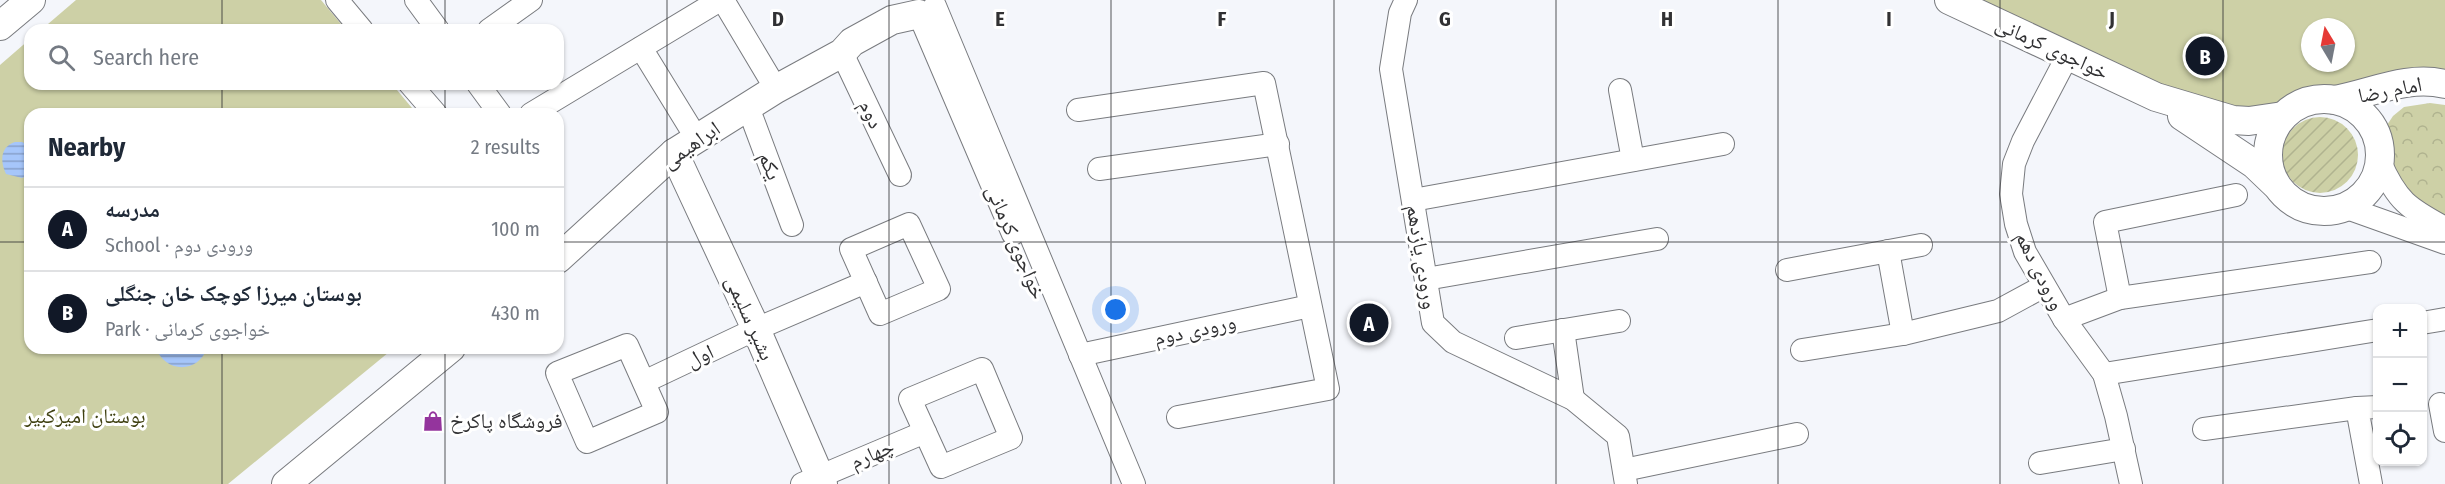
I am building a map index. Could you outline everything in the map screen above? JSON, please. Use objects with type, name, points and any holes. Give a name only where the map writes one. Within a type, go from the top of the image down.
[{"type":"main road","points":[[0,26],[31,0]]},
{"type":"main road","name":"خواجوی کرمانی","points":[[1948,0],[2156,98]]},
{"type":"main road","name":"ابراهیمی","points":[[564,252],[685,146],[777,89],[842,53],[857,53],[898,32],[924,5]]},
{"type":"main road","name":"امام رضا","points":[[2336,100],[2404,82],[2445,84]]},
{"type":"main road","name":"امام رضا","points":[[2376,131],[2378,122],[2387,109],[2402,100],[2421,96],[2445,98]]},
{"type":"main road","points":[[2156,98],[2233,120],[2249,121],[2283,116]]},
{"type":"main road","points":[[2156,98],[2254,164],[2284,196],[2296,205],[2310,210],[2325,212],[2344,207],[2355,202],[2367,191],[2376,178],[2380,162],[2376,131],[2357,109],[2336,100],[2311,100],[2296,106],[2283,116],[2274,128],[2269,141],[2267,156],[2269,170],[2275,184]]},
{"type":"main road","name":"بشیر سلیمی","points":[[685,146],[815,482]]},
{"type":"main road","points":[[286,484],[444,354]]},
{"type":"street","points":[[337,0],[357,24]]},
{"type":"street","points":[[416,0],[434,24]]},
{"type":"street","points":[[497,24],[531,0]]},
{"type":"street","points":[[541,108],[722,0],[777,89]]},
{"type":"street","name":"ورودی یازدهم","points":[[1406,0],[1400,13],[1391,69],[1433,324],[1453,342],[1573,399],[1618,436],[1625,477]]},
{"type":"street","name":"خواجوی کرمانی","points":[[924,5],[1080,355],[1134,484]]},
{"type":"street","name":"خواجوی کرمانی","points":[[924,5],[1120,484]]},
{"type":"street","points":[[641,48],[685,146]]},
{"type":"street","name":"دوم","points":[[842,53],[900,174]]},
{"type":"street","name":"ورودی دهم","points":[[2068,55],[2023,141],[2014,164],[2011,194],[2016,224],[2025,252],[2064,319],[2104,374],[2131,484]]},
{"type":"street","points":[[1078,110],[1264,83],[1328,389],[1178,417]]},
{"type":"street","points":[[415,90],[431,108]]},
{"type":"street","points":[[482,90],[496,108]]},
{"type":"street","points":[[1620,90],[1633,160]]},
{"type":"street","name":"یکم","points":[[748,107],[792,225]]},
{"type":"street","points":[[1099,168],[1278,144]]},
{"type":"street","points":[[1413,200],[1723,144]]},
{"type":"street","points":[[2380,162],[2391,187],[2404,203],[2445,228]]},
{"type":"street","points":[[2120,298],[2105,222],[2236,195]]},
{"type":"street","points":[[2344,207],[2445,243]]},
{"type":"street","points":[[1426,279],[1657,238]]},
{"type":"street","points":[[1786,270],[1921,245]]},
{"type":"street","points":[[1888,251],[1904,334]]},
{"type":"street","points":[[2064,319],[2120,298],[2370,262]]},
{"type":"street","points":[[756,330],[866,282]]},
{"type":"street","points":[[1802,351],[1904,334],[1998,311],[2044,286]]},
{"type":"street","name":"ورودی دوم","points":[[1080,355],[1310,306]]},
{"type":"street","points":[[2427,322],[2445,319]]},
{"type":"street","points":[[1516,338],[1619,321]]},
{"type":"street","name":"اول","points":[[644,382],[756,330]]},
{"type":"street","points":[[1563,330],[1573,399]]},
{"type":"street","points":[[2104,374],[2373,331]]},
{"type":"street","points":[[627,345],[644,382],[657,411],[587,442],[557,373],[627,345]]},
{"type":"street","points":[[981,369],[1011,438],[940,467],[925,432],[910,399],[981,369]]},
{"type":"street","points":[[2436,404],[2445,431]]},
{"type":"street","points":[[2204,429],[2367,408],[2371,484]]},
{"type":"street","name":"چهارم","points":[[815,482],[925,432]]},
{"type":"street","points":[[1625,477],[1797,434]]},
{"type":"street","points":[[2040,463],[2124,449]]},
{"type":"green space","points":[[76,0],[321,0],[341,24],[48,24]]},
{"type":"green space","points":[[1976,0],[2445,0],[2445,79],[2341,91],[2313,91],[2301,93],[2280,105],[2216,109]]},
{"type":"green space","name":"بوستان امیرکبیر","points":[[24,44],[24,90],[397,90],[412,108],[24,108],[24,354],[387,354],[228,484],[0,484],[0,65]]},
{"type":"green space","points":[[2430,103],[2445,105],[2445,219],[2419,205],[2388,162],[2386,150],[2387,125],[2393,116],[2404,107]]},
{"type":"green space","points":[[2320,117],[2334,120],[2347,128],[2355,141],[2358,155],[2355,169],[2347,182],[2334,190],[2320,193],[2306,190],[2293,182],[2285,169],[2282,155],[2285,141],[2293,128],[2306,120]]},
{"type":"water","points":[[24,143],[24,177],[22,178],[6,174],[3,155],[10,144]]},
{"type":"water","points":[[159,354],[204,354],[196,362],[182,367],[166,362]]},
{"type":"place","name":"بوستان میرزا کوچک خان جنگلی","points":[[2205,56]]},
{"type":"place","name":"مدرسه","points":[[1369,323]]},
{"type":"place","name":"فروشگاه پاکرخ","points":[[433,421]]}]
